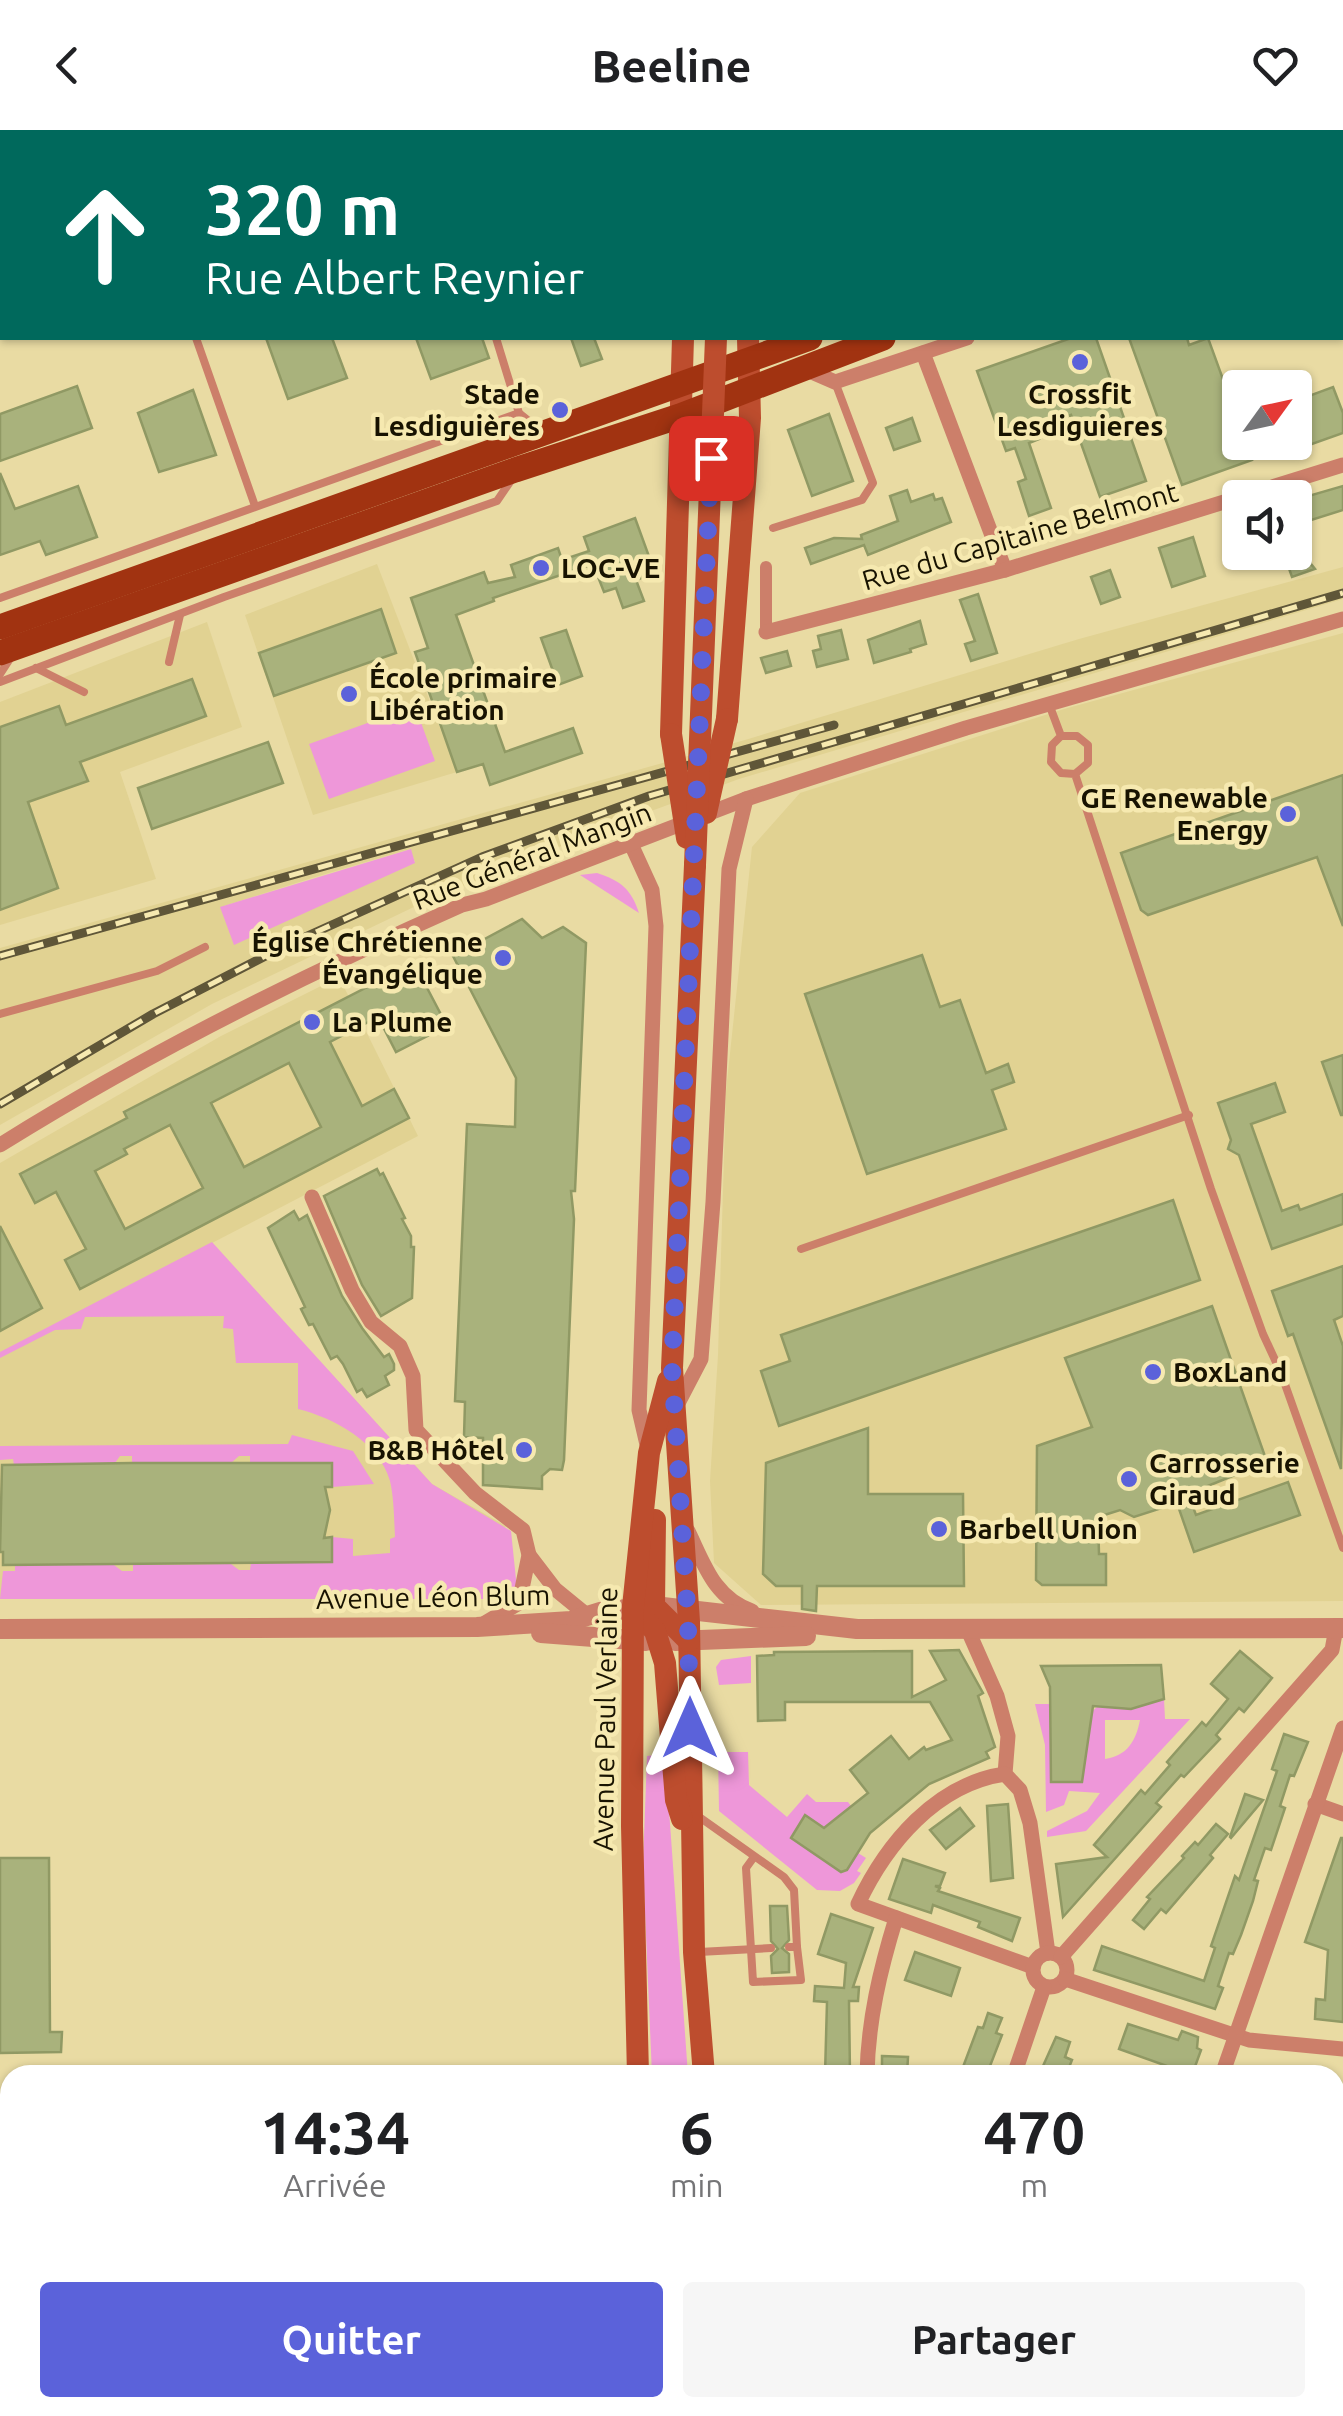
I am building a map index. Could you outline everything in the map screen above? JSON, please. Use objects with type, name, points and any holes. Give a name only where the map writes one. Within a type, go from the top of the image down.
[{"type":"main road","points":[[682,340],[671,734],[682,816],[695,865]]},
{"type":"main road","points":[[695,865],[716,340]]},
{"type":"main road","points":[[6,642],[683,380],[748,347],[796,340]]},
{"type":"main road","points":[[6,642],[680,416],[878,340]]},
{"type":"main road","points":[[695,865],[728,718],[750,390],[748,347]]},
{"type":"main road","name":"Avenue Paul Verlaine","points":[[638,2065],[632,1826],[659,1624],[682,1518],[672,1368],[695,865]]},
{"type":"main road","name":"Avenue Paul Verlaine","points":[[672,1368],[649,1453],[659,1624],[690,1812],[694,1952],[703,2065]]},
{"type":"main road","points":[[659,1624],[676,1800],[691,1841]]},
{"type":"street","points":[[806,369],[836,382],[961,340]]},
{"type":"street","points":[[923,353],[1005,570]]},
{"type":"street","name":"Rue du Capitaine Belmont","points":[[766,632],[1005,570],[1343,465]]},
{"type":"street","points":[[766,567],[766,632]]},
{"type":"street","name":"Rue Général Mangin","points":[[0,1145],[63,1106],[218,1022],[462,904],[486,899],[746,799],[1049,704],[1343,620]]},
{"type":"street","points":[[676,1407],[701,1359],[713,1202],[729,869],[746,799]]},
{"type":"street","points":[[632,844],[652,890],[656,926],[639,1410],[649,1453]]},
{"type":"street","points":[[312,1197],[370,1322],[400,1346],[413,1376],[412,1414],[416,1430],[475,1494],[498,1514],[517,1523],[523,1530],[529,1555],[555,1589],[588,1616]]},
{"type":"street","points":[[682,1518],[709,1576],[723,1596],[794,1637]]},
{"type":"street","points":[[478,1627],[519,1603],[529,1555]]},
{"type":"street","name":"Avenue Léon Blum","points":[[0,1629],[478,1627],[570,1621],[588,1616],[794,1637],[857,1629],[1340,1628]]},
{"type":"street","points":[[659,1624],[794,1637]]},
{"type":"street","name":"Avenue Léon Blum","points":[[478,1627],[534,1632],[659,1624]]},
{"type":"street","points":[[968,1628],[997,1696],[1008,1736],[1004,1774]]},
{"type":"street","points":[[1004,1774],[1020,1790],[1055,1955],[1067,1968],[1065,1979],[1056,1987],[1044,1987],[1034,1976],[1033,1966],[1038,1957],[1055,1955],[1332,1650],[1340,1628]]},
{"type":"street","points":[[1226,2065],[1343,1728]]},
{"type":"street","points":[[1004,1774],[980,1778],[957,1789],[923,1814],[890,1849],[858,1904],[1033,1966]]},
{"type":"street","points":[[1315,1804],[1343,1814]]},
{"type":"street","points":[[867,2065],[868,2036],[896,1918]]},
{"type":"street","points":[[1065,1979],[1249,2040],[1343,2049]]},
{"type":"street","points":[[1017,2065],[1044,1987]]},
{"type":"lane","points":[[197,340],[254,506]]},
{"type":"lane","points":[[497,340],[519,413],[544,433]]},
{"type":"lane","points":[[774,528],[862,500],[873,483],[836,382]]},
{"type":"lane","points":[[0,598],[519,413]]},
{"type":"lane","points":[[0,682],[380,540],[496,501],[516,470]]},
{"type":"lane","points":[[169,662],[180,614]]},
{"type":"lane","points":[[0,674],[6,642]]},
{"type":"lane","points":[[36,668],[84,692]]},
{"type":"lane","points":[[1049,704],[1061,736]]},
{"type":"lane","points":[[1061,736],[1078,736],[1088,745],[1088,764],[1075,774],[1060,773],[1051,762],[1052,744],[1061,736]]},
{"type":"lane","points":[[1075,774],[1262,1334],[1282,1373],[1343,1548]]},
{"type":"lane","points":[[0,1014],[157,971],[205,947]]},
{"type":"lane","points":[[801,1249],[1188,1115]]},
{"type":"lane","points":[[690,1812],[784,1877],[794,1890],[793,1947],[801,1980],[752,1982],[746,1868],[754,1857]]},
{"type":"lane","points":[[694,1952],[771,1948]]},
{"type":"shaded area","name":"École primaire Libération","points":[[377,564],[457,772],[313,815],[245,615]]},
{"type":"shaded area","points":[[1343,567],[1343,599],[739,779],[610,826],[418,905],[212,1004],[0,1125],[0,948],[745,740],[1079,639]],"holes":[[[410,849],[415,862],[221,907]]]},
{"type":"shaded area","points":[[207,622],[242,727],[120,772],[156,879],[0,925],[0,702]]},
{"type":"shaded area","points":[[1343,633],[1343,1601],[761,1605],[714,1563],[710,1481],[726,1091],[752,847],[800,793],[1064,709]]},
{"type":"shaded area","points":[[415,706],[435,761],[329,799],[309,744]]},
{"type":"shaded area","points":[[411,849],[415,863],[234,945],[220,907]]},
{"type":"shaded area","points":[[597,873],[624,887],[639,913],[580,875]]},
{"type":"shaded area","points":[[339,977],[418,1136],[212,1243],[432,1484],[506,1526],[491,1557],[0,1599],[0,1163],[221,1036]]},
{"type":"shaded area","points":[[212,1242],[432,1484],[511,1531],[517,1589],[510,1597],[499,1599],[499,1591],[486,1589],[484,1599],[0,1599],[3,1571],[15,1571],[15,1565],[114,1565],[122,1571],[133,1571],[133,1565],[231,1564],[239,1570],[250,1570],[251,1562],[332,1562],[332,1537],[353,1539],[353,1556],[390,1553],[390,1539],[395,1537],[392,1494],[390,1481],[376,1455],[340,1425],[298,1409],[298,1363],[236,1363],[233,1329],[223,1328],[224,1316],[85,1317],[81,1329],[55,1330],[0,1358],[0,1352]]},
{"type":"shaded area","points":[[292,1435],[353,1451],[374,1484],[332,1487],[331,1463],[250,1465],[250,1456],[239,1456],[231,1463],[132,1463],[132,1456],[120,1456],[115,1463],[14,1465],[13,1459],[0,1460],[0,1446],[288,1444]]},
{"type":"shaded area","points":[[751,1656],[751,1683],[719,1685],[716,1667],[721,1660]]},
{"type":"shaded area","points":[[1164,1699],[1165,1719],[1190,1719],[1086,1831],[1047,1837],[1047,1831],[1087,1811],[1100,1793],[1069,1791],[1064,1805],[1046,1812],[1045,1745],[1035,1704],[1050,1704],[1051,1779],[1082,1782],[1090,1727],[1087,1716],[1098,1706],[1131,1709]],"holes":[[[1105,1720],[1140,1720],[1129,1746],[1119,1755],[1105,1759]]]},
{"type":"shaded area","points":[[718,1752],[748,1752],[749,1785],[787,1817],[807,1794],[816,1802],[848,1802],[851,1806],[832,1822],[831,1833],[805,1815],[791,1838],[841,1872],[847,1870],[858,1853],[866,1858],[854,1883],[840,1891],[817,1890],[719,1811]]},
{"type":"shaded area","points":[[665,1754],[687,2065],[652,2065],[643,1865],[647,1756]]},
{"type":"building","points":[[267,340],[333,340],[347,378],[288,399]]},
{"type":"building","points":[[417,340],[483,340],[489,358],[431,379]]},
{"type":"building","points":[[572,340],[595,340],[602,359],[581,366]]},
{"type":"building","points":[[1065,340],[1097,340],[1146,481],[1100,497],[1071,415],[1035,429],[1039,439],[1029,443],[1051,508],[1029,516],[1018,482],[1026,479],[1015,448],[1006,451],[977,371]]},
{"type":"building","points":[[1130,340],[1188,340],[1189,345],[1209,340],[1222,376],[1222,460],[1252,460],[1182,485]]},
{"type":"building","points":[[77,386],[92,428],[0,461],[0,414]]},
{"type":"building","points":[[1333,387],[1343,413],[1343,433],[1312,444],[1312,395]]},
{"type":"building","points":[[193,390],[216,455],[159,472],[138,413]]},
{"type":"building","points":[[829,414],[853,481],[812,496],[788,430]]},
{"type":"building","points":[[912,418],[920,441],[894,450],[886,428]]},
{"type":"building","points":[[0,473],[15,509],[78,486],[97,537],[46,555],[40,541],[0,555]]},
{"type":"building","points":[[1343,486],[1343,510],[1312,520],[1312,495]]},
{"type":"building","points":[[907,490],[911,502],[933,494],[935,500],[942,498],[951,522],[868,555],[864,545],[811,564],[805,548],[834,538],[862,539],[861,535],[898,521],[890,496]]},
{"type":"building","points":[[635,518],[655,573],[636,580],[644,601],[623,608],[616,588],[604,592],[593,564],[493,598],[494,601],[456,615],[505,752],[573,728],[582,753],[490,785],[483,764],[457,772],[415,652],[428,648],[411,598],[484,572],[488,583],[515,577],[511,565],[558,548],[562,560],[589,551],[584,537]]},
{"type":"building","points":[[1193,537],[1205,576],[1172,587],[1159,548]]},
{"type":"building","points":[[1312,565],[1315,569],[1292,577],[1290,570],[1312,570]]},
{"type":"building","points":[[1110,570],[1120,597],[1101,604],[1091,577]]},
{"type":"building","points":[[978,594],[997,653],[971,661],[965,644],[975,641],[960,600]]},
{"type":"building","points":[[381,609],[396,653],[274,696],[259,653]]},
{"type":"building","points":[[920,621],[926,644],[874,663],[868,640]]},
{"type":"building","points":[[566,630],[582,676],[558,685],[541,638]]},
{"type":"building","points":[[841,630],[848,659],[817,667],[813,651],[821,649],[818,636]]},
{"type":"building","points":[[787,651],[791,666],[766,673],[761,658]]},
{"type":"building","points":[[192,679],[206,716],[80,762],[88,781],[28,802],[58,888],[0,910],[0,727],[59,706],[66,725]]},
{"type":"building","points":[[268,742],[283,783],[152,829],[138,788]]},
{"type":"building","name":"GE Renewable Energy","points":[[1343,775],[1343,926],[1317,857],[1148,915],[1141,910],[1121,853]]},
{"type":"building","points":[[522,919],[542,938],[563,927],[586,943],[575,1191],[571,1191],[574,1219],[564,1460],[562,1470],[550,1469],[542,1476],[542,1489],[483,1485],[483,1438],[464,1437],[465,1402],[455,1401],[467,1124],[515,1127],[516,1078],[453,956]]},
{"type":"building","points":[[922,955],[940,1007],[960,1000],[986,1073],[1008,1064],[1014,1082],[992,1090],[1006,1129],[867,1174],[805,994]]},
{"type":"building","points":[[414,963],[447,1026],[396,1052],[378,1017],[330,1042],[362,1106],[394,1089],[409,1118],[80,1289],[65,1260],[86,1249],[56,1192],[35,1203],[20,1174],[127,1118],[124,1112]],"holes":[[[289,1063],[321,1127],[244,1167],[211,1103]],[[170,1125],[203,1188],[125,1229],[95,1171],[127,1154],[124,1149]]]},
{"type":"building","points":[[1343,1055],[1343,1115],[1341,1115],[1322,1062]]},
{"type":"building","points":[[1275,1083],[1285,1112],[1251,1124],[1282,1211],[1298,1205],[1300,1210],[1343,1194],[1343,1224],[1272,1249],[1239,1155],[1228,1149],[1231,1140],[1218,1103]]},
{"type":"building","points":[[377,1169],[380,1175],[383,1173],[405,1218],[402,1219],[414,1247],[412,1298],[381,1316],[362,1285],[324,1196]]},
{"type":"building","points":[[1173,1200],[1200,1280],[779,1426],[761,1371],[790,1361],[781,1335]]},
{"type":"building","points":[[294,1211],[299,1220],[307,1215],[342,1296],[384,1357],[389,1354],[394,1364],[394,1370],[385,1376],[389,1385],[367,1397],[362,1389],[357,1392],[343,1364],[337,1356],[331,1359],[313,1324],[309,1325],[301,1309],[305,1307],[268,1228]]},
{"type":"building","points":[[0,1226],[42,1308],[0,1331]]},
{"type":"building","points":[[1343,1266],[1343,1316],[1334,1320],[1343,1346],[1341,1469],[1293,1334],[1288,1336],[1272,1291]]},
{"type":"building","points":[[1212,1306],[1267,1462],[1188,1494],[1196,1515],[1288,1482],[1300,1515],[1194,1552],[1177,1503],[1134,1517],[1120,1510],[1098,1517],[1099,1554],[1106,1554],[1106,1585],[1042,1585],[1036,1580],[1037,1446],[1092,1427],[1065,1358]]},
{"type":"building","points":[[868,1428],[868,1494],[963,1494],[964,1586],[817,1586],[816,1611],[802,1609],[802,1586],[776,1586],[763,1574],[766,1463]]},
{"type":"building","points":[[332,1463],[332,1487],[325,1487],[330,1510],[324,1538],[332,1537],[332,1562],[3,1565],[2,1465]]},
{"type":"building","points":[[959,1650],[983,1693],[978,1696],[995,1747],[986,1752],[989,1758],[929,1784],[870,1833],[847,1870],[841,1872],[791,1838],[805,1815],[824,1828],[868,1793],[850,1770],[891,1736],[909,1759],[924,1747],[926,1750],[952,1740],[930,1702],[785,1702],[785,1720],[758,1721],[757,1656],[774,1652],[912,1651],[912,1697],[946,1680],[930,1651]]},
{"type":"building","points":[[1240,1651],[1272,1678],[1244,1712],[1239,1708],[1216,1735],[1220,1739],[1156,1803],[1161,1807],[1063,1917],[1056,1864],[1107,1857],[1094,1845],[1141,1790],[1145,1794],[1202,1722],[1206,1726],[1228,1699],[1211,1684]]},
{"type":"building","points":[[1161,1665],[1164,1699],[1131,1709],[1093,1706],[1082,1782],[1051,1782],[1050,1687],[1041,1666]]},
{"type":"building","points":[[1284,1734],[1308,1742],[1294,1776],[1290,1775],[1280,1806],[1285,1808],[1271,1850],[1265,1848],[1254,1880],[1258,1881],[1253,1901],[1233,1954],[1229,1953],[1215,2009],[1094,1970],[1102,1946],[1204,1981],[1215,1948],[1211,1946],[1235,1876],[1239,1880],[1277,1771],[1272,1769]]},
{"type":"building","points":[[1245,1794],[1263,1800],[1231,1838],[1230,1837]]},
{"type":"building","points":[[1008,1804],[1013,1878],[991,1881],[987,1806]]},
{"type":"building","points":[[960,1808],[974,1826],[946,1849],[930,1830]]},
{"type":"building","points":[[1216,1824],[1228,1834],[1210,1855],[1213,1858],[1166,1913],[1161,1909],[1144,1929],[1133,1920],[1150,1899],[1147,1897]]},
{"type":"building","points":[[1341,1838],[1343,2022],[1315,2019],[1316,1999],[1325,2000],[1328,1950],[1305,1942]]},
{"type":"building","points":[[0,1858],[49,1858],[50,2032],[62,2032],[61,2052],[0,2053]]},
{"type":"building","points":[[903,1859],[945,1873],[940,1886],[935,1886],[940,1888],[938,1891],[1020,1918],[1012,1941],[978,1927],[980,1922],[933,1905],[931,1913],[889,1899]]},
{"type":"building","points":[[770,1906],[787,1906],[789,1940],[782,1948],[789,1954],[789,1972],[772,1973],[771,1956],[778,1949],[771,1941]]},
{"type":"building","points":[[831,1914],[873,1928],[853,1987],[859,1987],[858,2001],[849,2001],[850,2065],[825,2065],[827,2002],[814,2001],[815,1986],[844,1988],[846,1963],[818,1954]]},
{"type":"building","points":[[915,1952],[960,1968],[951,1996],[905,1980]]},
{"type":"building","points":[[988,2013],[1002,2018],[996,2033],[1002,2035],[990,2065],[964,2065],[978,2027],[983,2028]]},
{"type":"building","points":[[1128,2024],[1178,2040],[1182,2031],[1198,2037],[1197,2048],[1201,2050],[1196,2065],[1164,2065],[1119,2049]]},
{"type":"building","points":[[1056,2037],[1070,2042],[1065,2057],[1072,2060],[1070,2065],[1043,2065]]},
{"type":"building","points":[[882,2056],[908,2057],[908,2065],[882,2065]]},
{"type":"railway","points":[[0,1104],[153,1014],[283,947],[482,857],[649,796],[1343,593]]},
{"type":"railway","points":[[0,956],[834,725]]},
{"type":"place","name":"Crossfit Lesdiguieres","points":[[1080,362]]},
{"type":"place","name":"Stade Lesdiguières","points":[[560,410]]},
{"type":"place","name":"LOC-VE","points":[[541,568]]},
{"type":"place","name":"École primaire Libération","points":[[349,694]]},
{"type":"place","name":"GE Renewable Energy","points":[[1288,814]]},
{"type":"place","name":"Église Chrétienne Évangélique","points":[[503,958]]},
{"type":"place","name":"La Plume","points":[[312,1022]]},
{"type":"place","name":"BoxLand","points":[[1153,1372]]},
{"type":"place","name":"B&B Hôtel","points":[[524,1450]]},
{"type":"place","name":"Carrosserie Giraud","points":[[1129,1479]]},
{"type":"place","name":"Barbell Union","points":[[939,1529]]},
{"type":"route","points":[[690,1728],[690,1660],[672,1368],[711,458]]}]
